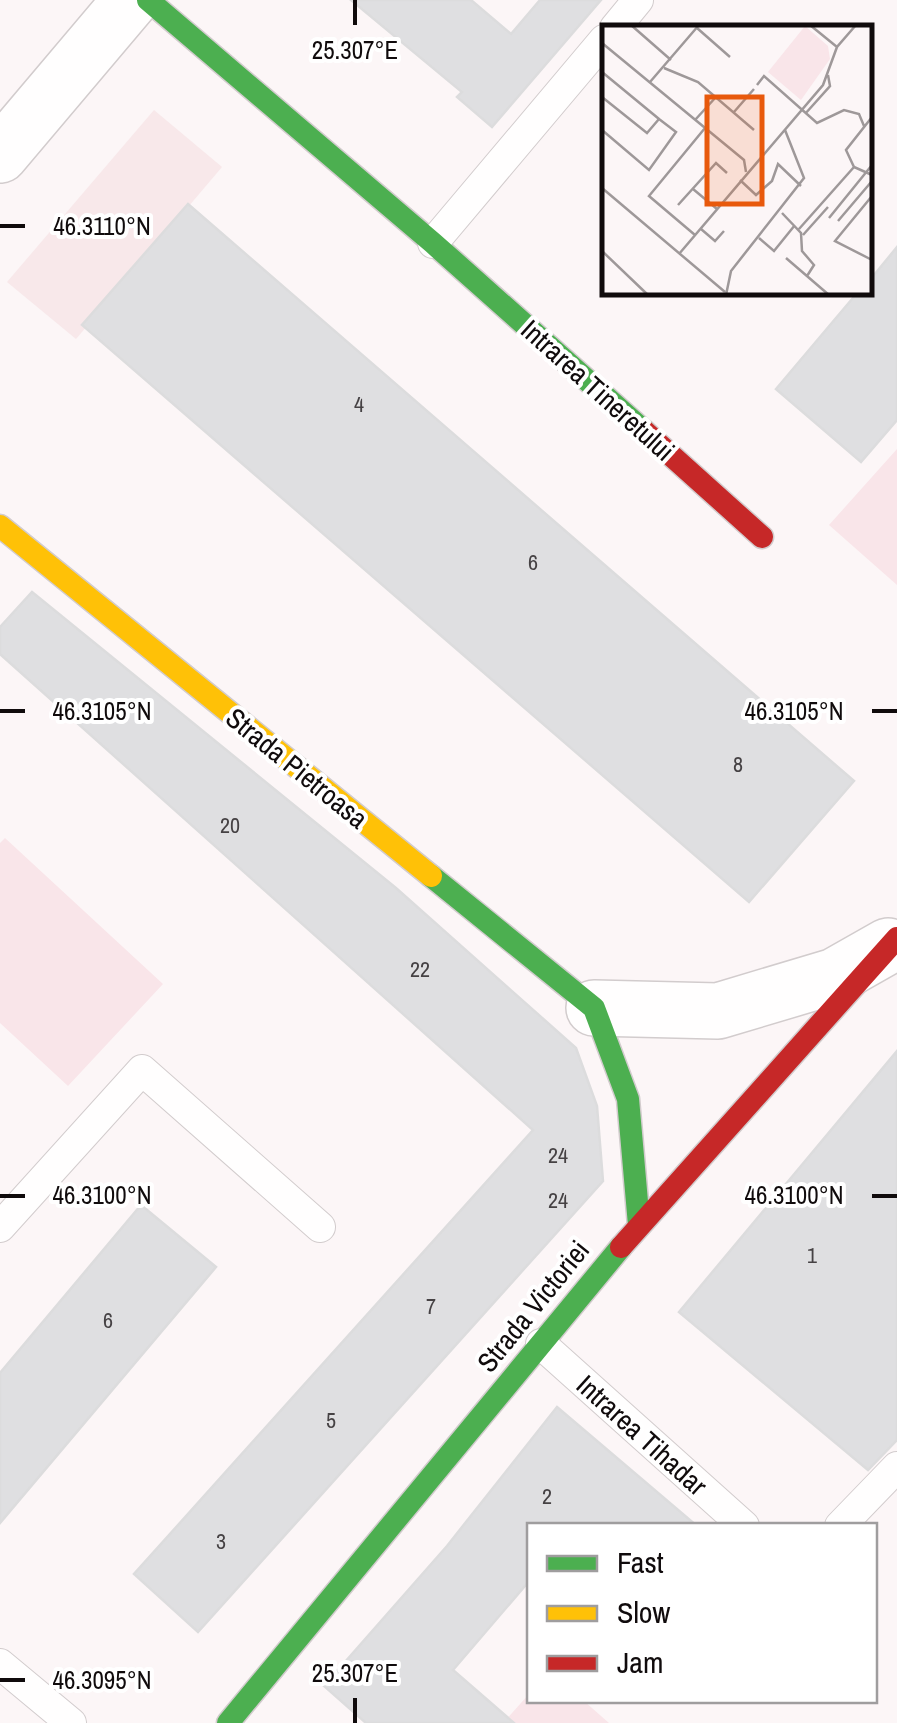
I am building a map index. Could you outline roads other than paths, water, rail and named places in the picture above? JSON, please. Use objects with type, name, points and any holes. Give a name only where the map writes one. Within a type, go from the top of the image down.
[{"type":"street","points":[[0,155],[131,0]]},
{"type":"street","name":"Intrarea Tineretului","points":[[148,0],[433,244],[762,537]]},
{"type":"street","name":"Strada Pietroasa","points":[[0,526],[594,1008]]},
{"type":"street","points":[[639,1225],[628,1099],[594,1008],[718,1011],[835,976],[894,941]]},
{"type":"street","name":"Strada Victoriei","points":[[228,1723],[639,1225],[894,941]]},
{"type":"lane","points":[[617,25],[638,0]]},
{"type":"lane","points":[[433,244],[602,42]]},
{"type":"lane","points":[[0,1226],[142,1070],[320,1226]]},
{"type":"lane","name":"Intrarea Tihadar","points":[[541,1344],[741,1523]]},
{"type":"lane","points":[[843,1523],[897,1467]]},
{"type":"lane","points":[[0,1664],[71,1723]]}]
